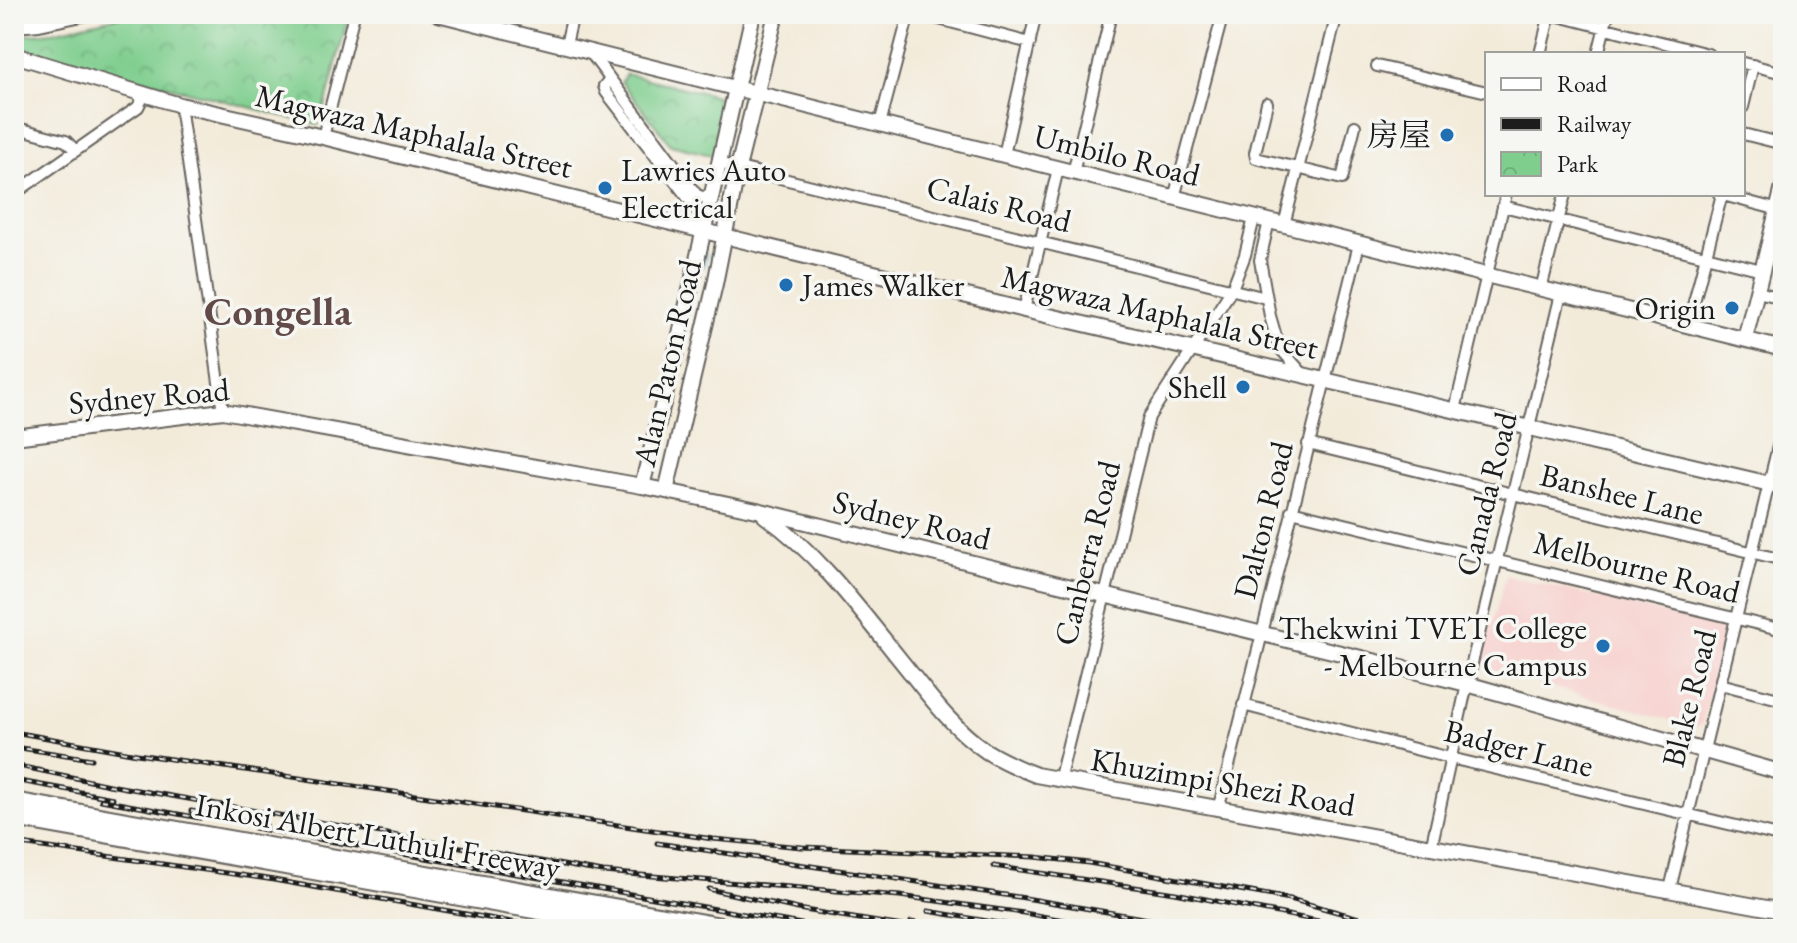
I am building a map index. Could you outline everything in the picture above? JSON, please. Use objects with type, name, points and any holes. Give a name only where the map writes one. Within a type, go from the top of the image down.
[{"type":"highway","name":"Inkosi Albert Luthuli Freeway","points":[[14,802],[732,929]]},
{"type":"highway","name":"Inkosi Albert Luthuli Freeway","points":[[14,817],[646,929]]},
{"type":"street","points":[[14,25],[82,14]]},
{"type":"street","points":[[323,137],[354,14]]},
{"type":"street","name":"Umbilo Road","points":[[438,14],[1783,349]]},
{"type":"street","points":[[566,45],[573,14]]},
{"type":"street","name":"Alan Paton Road","points":[[642,486],[676,352],[753,14]]},
{"type":"street","name":"Alan Paton Road","points":[[666,491],[738,168],[776,14]]},
{"type":"street","points":[[880,124],[909,14]]},
{"type":"street","points":[[920,14],[951,18],[1030,43]]},
{"type":"street","points":[[1004,155],[1036,14]]},
{"type":"street","points":[[1024,310],[1041,241],[1111,14]]},
{"type":"street","points":[[1174,198],[1223,14]]},
{"type":"street","points":[[1284,225],[1337,14]]},
{"type":"street","points":[[1540,52],[1550,14],[1700,52]]},
{"type":"street","points":[[1599,52],[1608,14]]},
{"type":"street","points":[[590,52],[610,79],[604,86],[605,90],[696,194],[711,196]]},
{"type":"street","name":"Magwaza Maphalala Street","points":[[14,55],[180,105],[704,225],[725,236],[1024,310],[1776,486]]},
{"type":"street","points":[[1745,90],[1748,64],[1783,73]]},
{"type":"street","points":[[1377,66],[1485,92]]},
{"type":"street","points":[[14,194],[138,107],[144,95]]},
{"type":"street","points":[[1267,103],[1254,157],[1342,179],[1355,126]]},
{"type":"street","points":[[180,105],[223,411]]},
{"type":"street","points":[[14,127],[66,141],[75,150]]},
{"type":"street","points":[[1745,134],[1783,144]]},
{"type":"street","points":[[656,148],[704,225]]},
{"type":"street","name":"Calais Road","points":[[719,163],[1266,298]]},
{"type":"street","points":[[1745,339],[1780,210],[1783,187]]},
{"type":"street","points":[[1541,289],[1564,196]]},
{"type":"street","points":[[1688,325],[1721,196]]},
{"type":"street","points":[[1728,196],[1780,210]]},
{"type":"street","points":[[1455,410],[1505,200],[1558,220],[1762,270]]},
{"type":"street","points":[[1261,219],[1260,260],[1279,347],[1302,373]]},
{"type":"street","name":"Canberra Road","points":[[1059,781],[1149,417],[1232,289],[1261,219]]},
{"type":"street","name":"Dalton Road","points":[[1218,810],[1359,244]]},
{"type":"street","points":[[1767,252],[1783,256]]},
{"type":"street","points":[[1757,292],[1783,298]]},
{"type":"street","name":"Canada Road","points":[[1431,848],[1496,560],[1561,294]]},
{"type":"street","points":[[676,352],[696,357]]},
{"type":"street","name":"Sydney Road","points":[[14,437],[223,411],[642,486],[757,510],[1467,684],[1783,773]]},
{"type":"street","name":"Blake Road","points":[[1670,889],[1752,552],[1776,486],[1783,426]]},
{"type":"street","name":"Banshee Lane","points":[[1308,444],[1783,560]]},
{"type":"street","name":"Khuzimpi Shezi Road","points":[[757,510],[791,535],[826,569],[960,731],[1007,764],[1059,781],[1783,911]]},
{"type":"street","name":"Melbourne Road","points":[[1291,511],[1783,630]]},
{"type":"street","points":[[1720,684],[1783,700]]},
{"type":"street","name":"Badger Lane","points":[[1243,705],[1783,837]]},
{"type":"shaded area","name":"Thekwini TVET College - Melbourne Campus","points":[[1506,575],[1725,628],[1702,724],[1695,727],[1485,668],[1481,664]]},
{"type":"green space","points":[[132,14],[349,14],[321,122],[317,125],[14,46],[14,36],[52,32]]},
{"type":"green space","points":[[626,74],[729,99],[715,156],[671,145],[621,82]]},
{"type":"waterway","points":[[703,268],[707,254]]},
{"type":"waterway","points":[[654,468],[663,430]]},
{"type":"railway","points":[[14,732],[137,754],[713,839],[802,847],[1035,857],[1089,863],[1290,899],[1399,929]]},
{"type":"railway","points":[[14,747],[92,759]]},
{"type":"railway","points":[[14,765],[109,785],[603,872],[900,896],[1115,929]]},
{"type":"railway","points":[[14,780],[113,798]]},
{"type":"railway","points":[[101,800],[200,818]]},
{"type":"railway","points":[[191,811],[266,825]]},
{"type":"railway","points":[[255,828],[830,929]]},
{"type":"railway","points":[[14,843],[268,879],[551,929]]},
{"type":"railway","points":[[657,843],[1025,898],[1207,929]]},
{"type":"railway","points":[[993,866],[1175,893],[1359,929]]},
{"type":"railway","points":[[709,889],[798,909],[921,929]]},
{"type":"railway","points":[[928,911],[1034,929]]},
{"type":"railway","points":[[911,922],[950,929]]},
{"type":"place","name":"房屋","points":[[1447,135]]},
{"type":"place","name":"Lawries Auto Electrical","points":[[605,188]]},
{"type":"place","name":"James Walker","points":[[786,285]]},
{"type":"place","name":"Origin","points":[[1732,308]]},
{"type":"place","name":"Shell","points":[[1243,387]]},
{"type":"place","name":"Thekwini TVET College - Melbourne Campus","points":[[1603,646]]},
{"type":"district","name":"Congella","points":[[278,311]]}]
